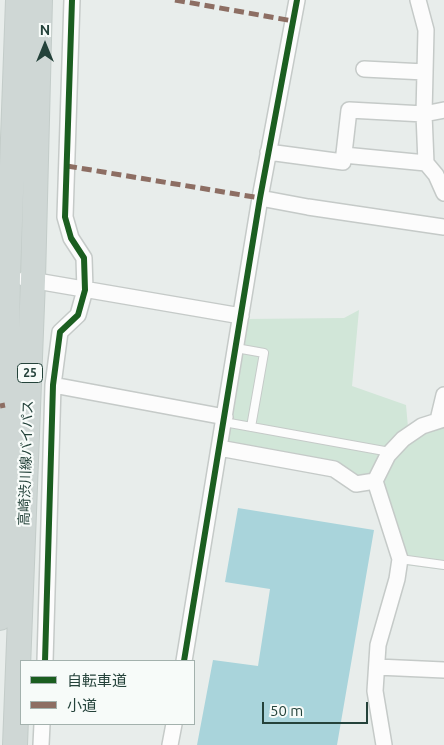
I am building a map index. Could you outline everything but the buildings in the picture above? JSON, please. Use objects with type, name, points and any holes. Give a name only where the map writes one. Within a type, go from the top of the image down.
[{"type":"main road","name":"高崎渋川線バイパス","points":[[0,618],[3,574],[4,276],[18,0]]},
{"type":"main road","name":"高崎渋川線バイパス","points":[[15,745],[33,280],[40,0]]},
{"type":"street","points":[[45,660],[53,385],[60,332],[78,315],[85,290],[84,258],[71,238],[65,217],[72,0]]},
{"type":"street","points":[[184,660],[260,198],[297,0]]},
{"type":"street","points":[[418,0],[426,30],[424,114],[426,163],[436,175],[444,193]]},
{"type":"street","points":[[364,68],[425,72]]},
{"type":"street","points":[[268,152],[343,162],[349,110],[424,114],[444,110]]},
{"type":"street","points":[[344,155],[426,163]]},
{"type":"street","points":[[260,198],[444,227]]},
{"type":"street","points":[[4,276],[241,316]]},
{"type":"street","points":[[53,385],[224,420]]},
{"type":"street","points":[[384,745],[375,692],[378,645],[397,579],[400,559],[375,481],[390,452],[422,426],[441,420],[444,395]]},
{"type":"street","points":[[219,448],[334,469],[356,484],[375,481]]},
{"type":"street","points":[[377,667],[444,670]]},
{"type":"street","points":[[41,745],[42,725]]},
{"type":"street","points":[[170,745],[174,725]]},
{"type":"lane","points":[[236,348],[264,353],[251,427]]},
{"type":"lane","points":[[224,420],[251,427],[390,452]]},
{"type":"lane","points":[[400,559],[444,565]]},
{"type":"green space","points":[[359,310],[352,386],[406,405],[408,427],[444,422],[444,570],[405,565],[379,482],[356,481],[223,445],[245,319],[344,318]]},
{"type":"water","points":[[238,508],[374,530],[337,745],[197,745],[213,660],[258,666],[270,589],[225,582]]},
{"type":"marked path","points":[[175,0],[293,21]]},
{"type":"marked path","points":[[67,166],[260,198]]},
{"type":"marked path","points":[[0,406],[5,405]]},
{"type":"cycle path","points":[[45,660],[53,385],[60,332],[78,315],[85,290],[84,258],[71,238],[65,217],[72,0]]},
{"type":"cycle path","points":[[184,660],[260,198],[297,0]]}]
